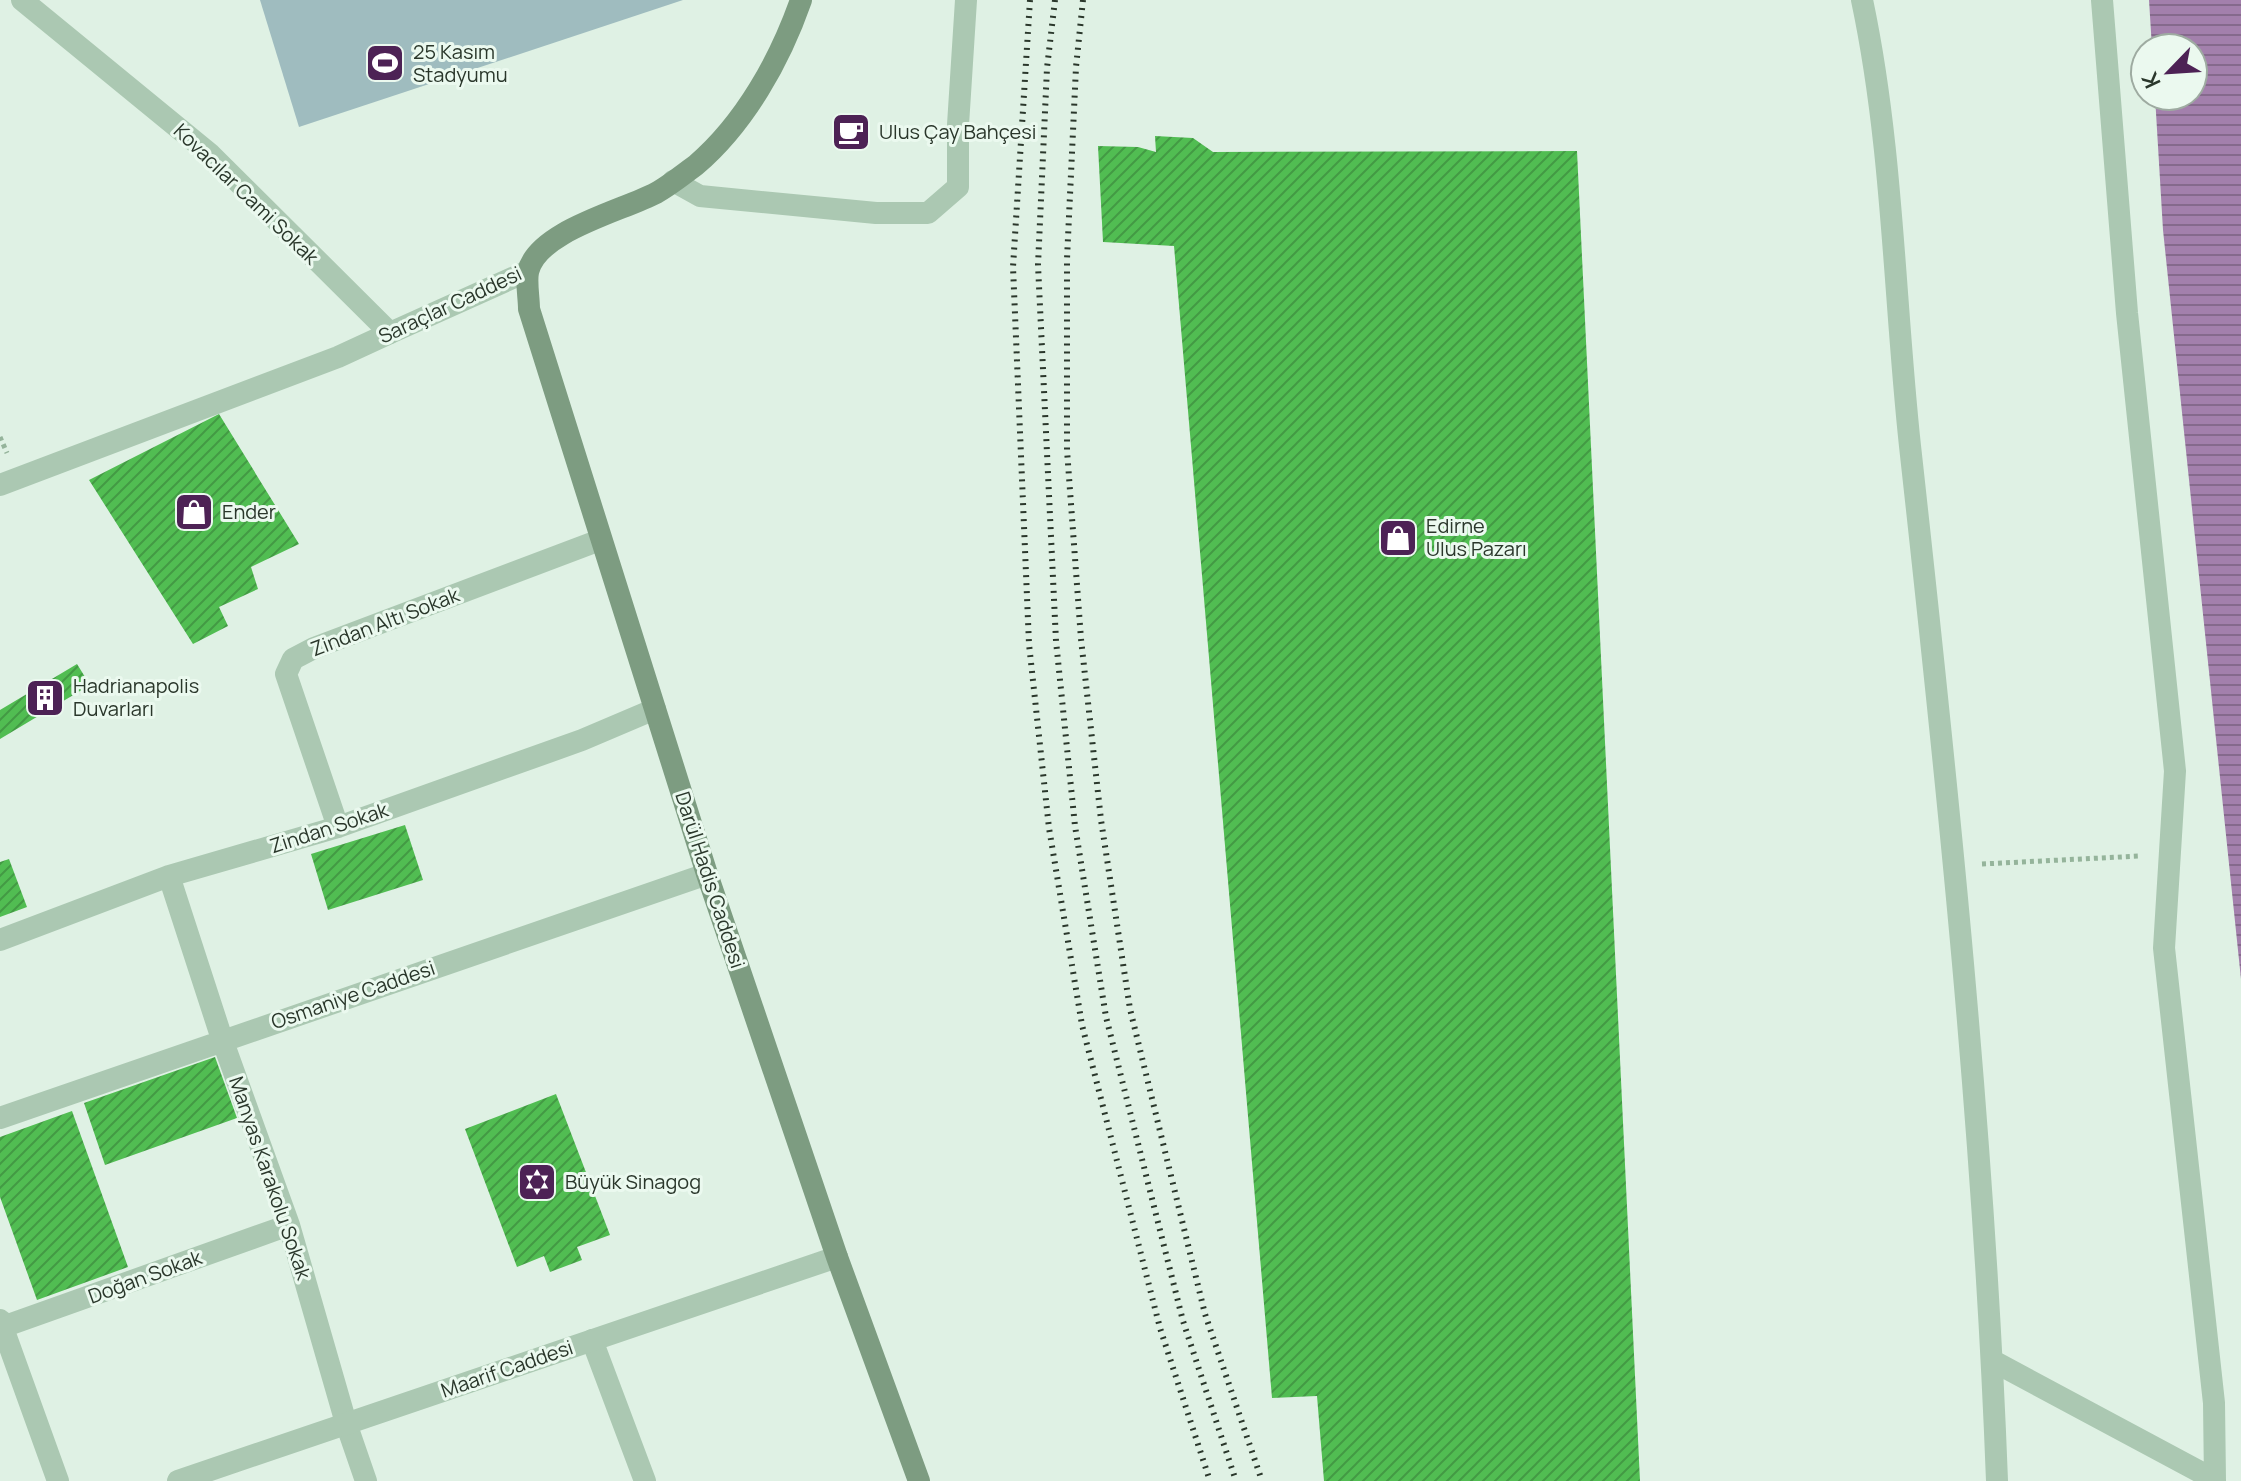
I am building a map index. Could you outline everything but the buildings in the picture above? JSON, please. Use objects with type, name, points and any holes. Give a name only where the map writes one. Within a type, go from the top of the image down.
[{"type":"main road","name":"Saraçlar Caddesi","points":[[528,271],[543,247],[657,193],[696,164],[739,117],[763,83],[801,0]]},
{"type":"main road","name":"Darül Hadis Caddesi","points":[[528,271],[529,309],[707,874],[837,1257],[919,1481]]},
{"type":"street","name":"Kovacılar Cami Sokak","points":[[22,0],[210,154],[390,333]]},
{"type":"street","points":[[673,181],[700,196],[713,198],[876,213],[928,213],[958,187],[958,125],[966,0]]},
{"type":"street","points":[[1862,0],[1876,66],[1902,376],[1956,866],[1988,1254],[1997,1481]]},
{"type":"street","points":[[1993,1361],[2215,1480],[2214,1403],[2164,948],[2175,771],[2127,313],[2102,0]]},
{"type":"street","name":"Saraçlar Caddesi","points":[[0,485],[338,357],[528,271]]},
{"type":"street","name":"Zindan Altı Sokak","points":[[338,827],[286,674],[293,659],[314,648],[600,540]]},
{"type":"street","name":"Zindan Sokak","points":[[0,940],[169,876],[338,827],[582,740],[655,709]]},
{"type":"street","name":"Osmaniye Caddesi","points":[[0,1118],[707,874]]},
{"type":"street","name":"Manyas Karakolu Sokak","points":[[169,876],[222,1039],[289,1225],[346,1423],[366,1481]]},
{"type":"street","name":"Doğan Sokak","points":[[1,1325],[289,1225]]},
{"type":"street","name":"Maarif Caddesi","points":[[178,1481],[837,1257]]},
{"type":"street","points":[[1,1325],[58,1481]]},
{"type":"street","points":[[592,1340],[645,1481]]},
{"type":"path","points":[[1956,866],[2169,855]]},
{"type":"shaded area","name":"25 Kasım Stadyumu","points":[[260,0],[683,0],[299,127]]},
{"type":"shaded area","points":[[2149,0],[2241,0],[2241,979],[2163,230],[2156,112],[2209,112],[2209,32],[2151,32]]},
{"type":"railway","points":[[1030,0],[1013,267],[1029,644],[1049,828],[1082,1025],[1160,1328],[1210,1481]]},
{"type":"railway","points":[[1055,0],[1047,68],[1038,265],[1056,641],[1075,826],[1106,1017],[1183,1321],[1236,1481]]},
{"type":"railway","points":[[1083,0],[1076,67],[1067,259],[1067,450],[1081,639],[1101,820],[1130,1009],[1205,1314],[1262,1481]]},
{"type":"place","name":"25 Kasım Stadyumu","points":[[385,63]]},
{"type":"place","name":"Ulus Çay Bahçesi","points":[[851,132]]},
{"type":"place","name":"Ender","points":[[194,512]]},
{"type":"place","name":"Edirne Ulus Pazarı","points":[[1398,538]]},
{"type":"place","name":"Hadrianapolis Duvarları","points":[[45,698]]},
{"type":"place","name":"Büyük Sinagog","points":[[537,1182]]}]
